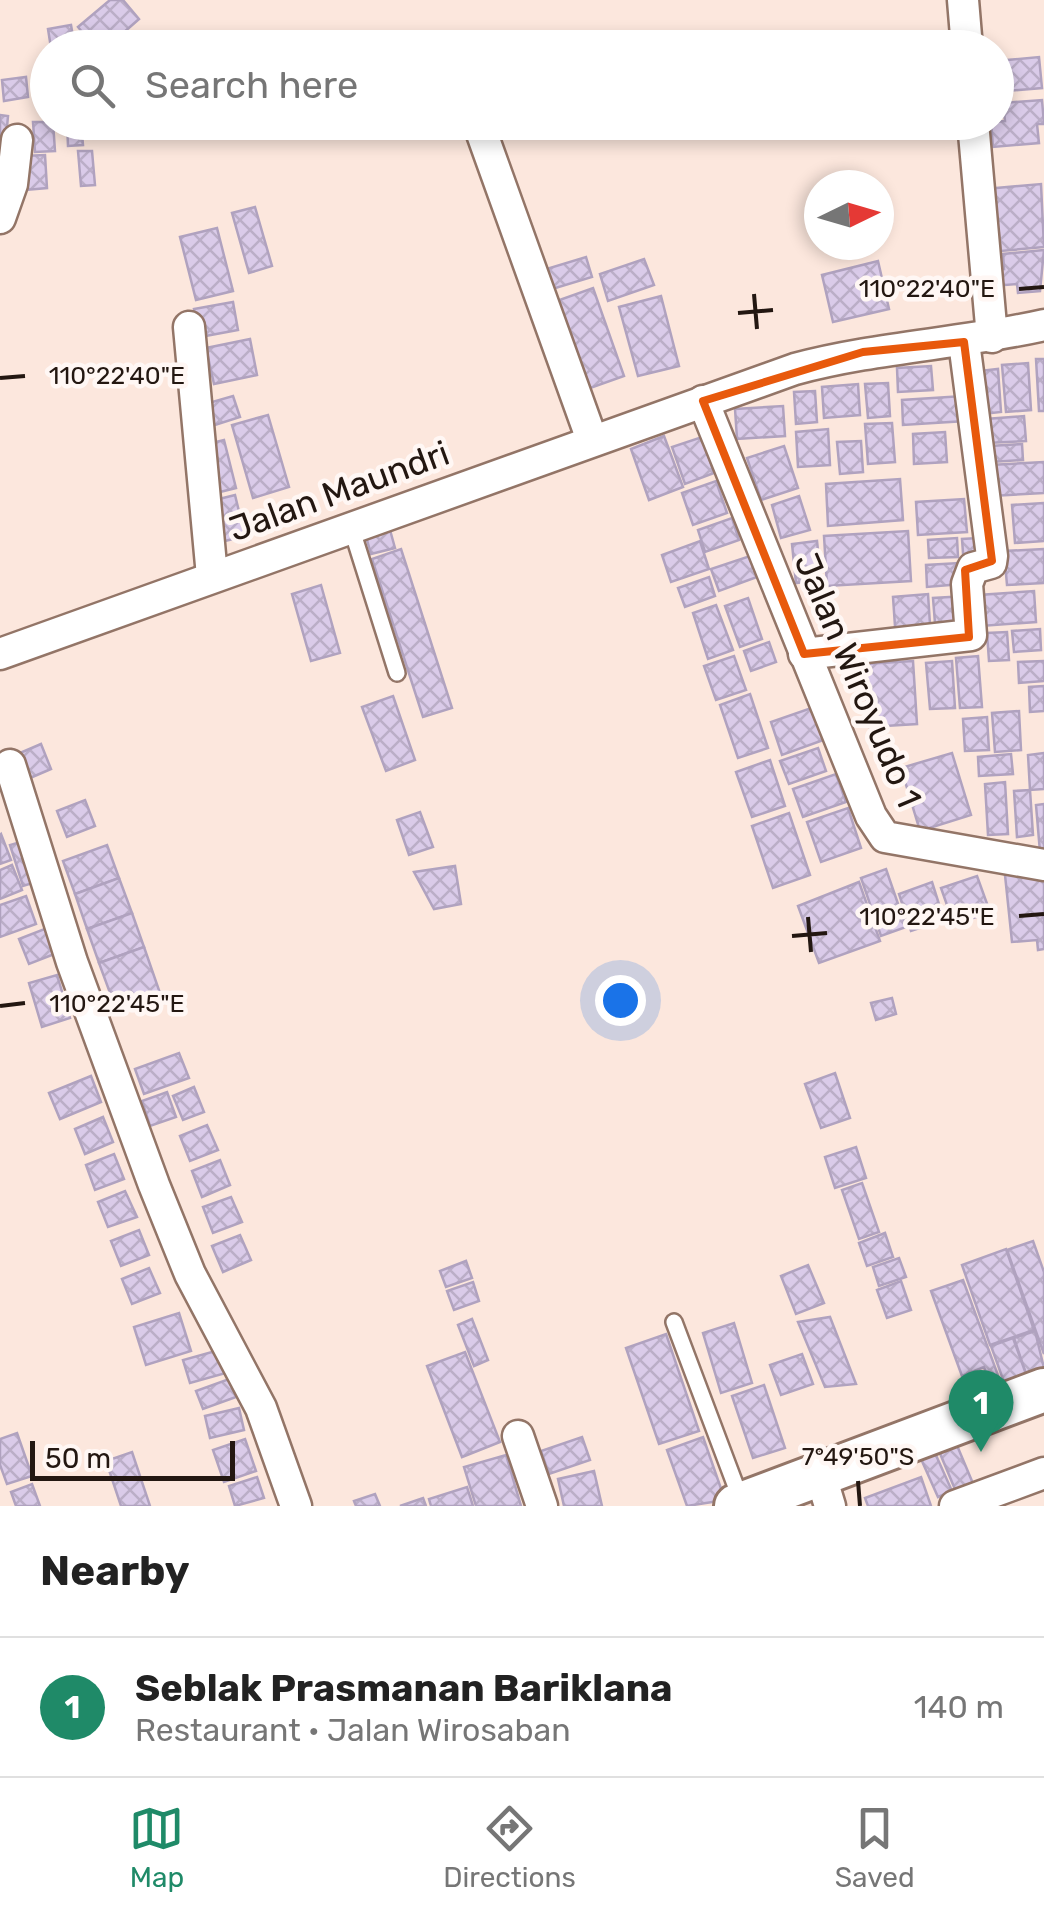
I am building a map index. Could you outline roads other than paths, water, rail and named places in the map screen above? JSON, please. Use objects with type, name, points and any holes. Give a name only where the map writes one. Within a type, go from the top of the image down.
[{"type":"main road","points":[[739,1505],[825,1490],[1044,1390]]},
{"type":"street","points":[[963,0],[966,30]]},
{"type":"street","points":[[0,218],[12,184],[17,140]]},
{"type":"street","points":[[485,140],[592,440]]},
{"type":"street","points":[[804,654],[971,635],[968,572],[991,564],[992,556],[978,339],[974,140]]},
{"type":"street","name":"Jalan Maundri","points":[[0,654],[703,400],[830,360],[978,339],[1044,325]]},
{"type":"street","points":[[189,326],[212,576]]},
{"type":"street","name":"Jalan Wiroyudo 1","points":[[703,400],[871,816],[884,837],[1044,865]]},
{"type":"street","points":[[10,765],[72,962],[154,1185],[190,1274],[261,1408],[296,1506]]},
{"type":"street","points":[[518,1436],[542,1506]]},
{"type":"street","points":[[955,1506],[1044,1473]]},
{"type":"lane","points":[[351,527],[397,673]]},
{"type":"lane","points":[[674,1322],[739,1505]]},
{"type":"place","name":"Seblak Prasmanan Bariklana","points":[[981,1452]]}]
